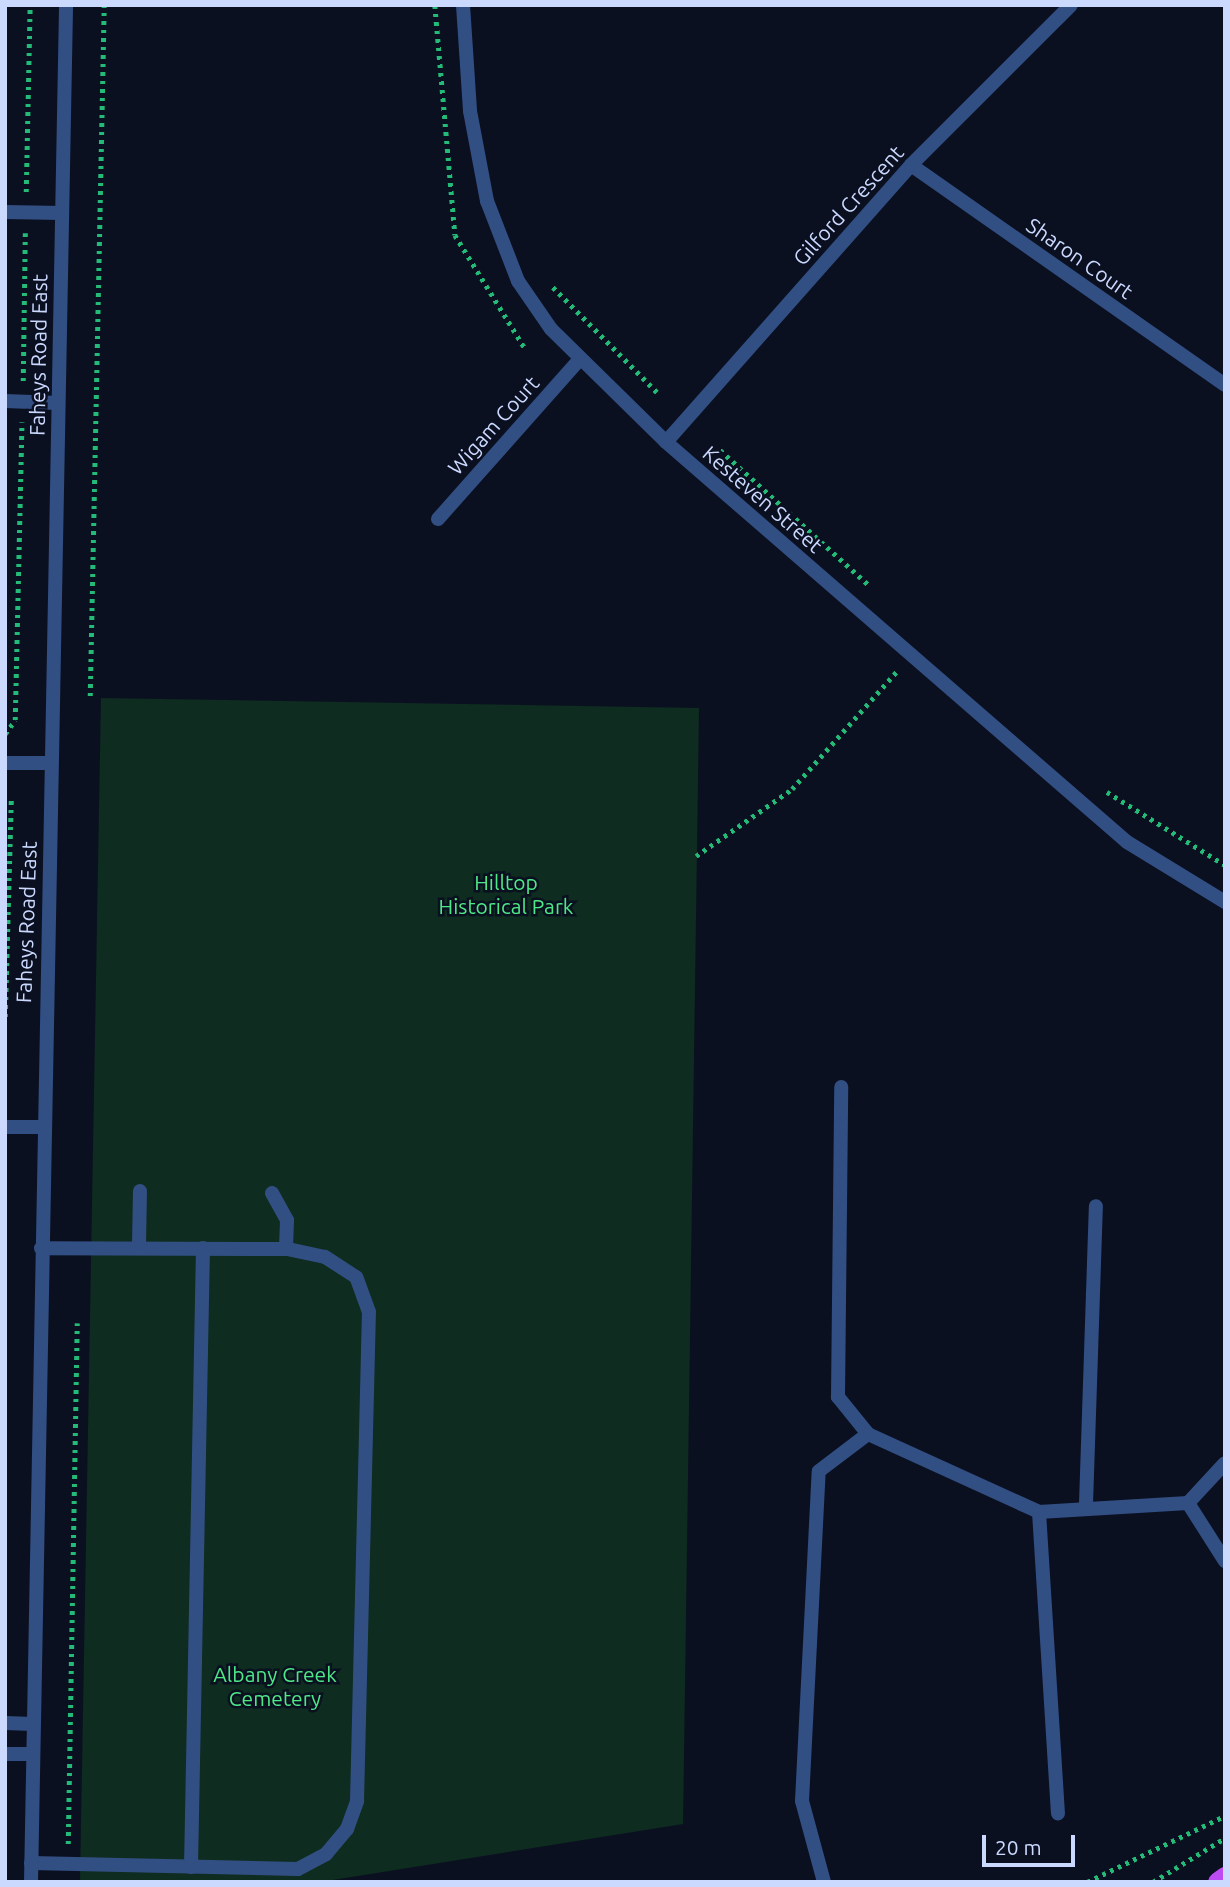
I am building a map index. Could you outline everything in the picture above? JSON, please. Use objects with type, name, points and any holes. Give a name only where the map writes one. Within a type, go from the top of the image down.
[{"type":"highway","points":[[1218,1882],[1225,1877]]},
{"type":"street","name":"Faheys Road East","points":[[31,1882],[42,1127],[66,5]]},
{"type":"street","name":"Kesteven Street","points":[[463,5],[470,111],[487,201],[518,281],[580,359],[666,442],[1127,842],[1225,902]]},
{"type":"street","name":"Gilford Crescent","points":[[666,442],[911,165],[1071,5]]},
{"type":"street","name":"Sharon Court","points":[[911,165],[1225,385]]},
{"type":"street","points":[[5,212],[62,213]]},
{"type":"street","name":"Wigam Court","points":[[438,519],[580,359]]},
{"type":"street","points":[[5,401],[58,403]]},
{"type":"street","points":[[5,763],[51,763]]},
{"type":"street","points":[[841,1087],[838,1397],[868,1434],[1039,1512],[1086,1504],[1188,1503],[1225,1463]]},
{"type":"street","points":[[5,1127],[42,1127]]},
{"type":"street","points":[[139,1246],[140,1191]]},
{"type":"street","points":[[272,1193],[287,1220],[286,1249]]},
{"type":"street","points":[[1086,1504],[1096,1206]]},
{"type":"street","points":[[31,1863],[298,1869],[326,1854],[347,1829],[357,1801],[369,1311],[355,1277],[325,1257],[286,1249],[139,1246],[41,1248]]},
{"type":"street","points":[[191,1867],[203,1248]]},
{"type":"street","points":[[824,1882],[802,1801],[819,1471],[868,1434]]},
{"type":"street","points":[[1188,1503],[1225,1561]]},
{"type":"street","points":[[1039,1512],[1058,1813]]},
{"type":"street","points":[[5,1723],[33,1724]]},
{"type":"street","points":[[5,1754],[33,1754]]},
{"type":"path","points":[[5,734],[15,720],[30,5]]},
{"type":"path","points":[[90,696],[104,5]]},
{"type":"path","points":[[550,284],[571,313],[657,392]]},
{"type":"path","points":[[720,450],[875,590]]},
{"type":"path","points":[[696,856],[792,789],[910,656]]},
{"type":"path","points":[[1095,782],[1150,824],[1225,865]]},
{"type":"path","points":[[5,1017],[11,796]]},
{"type":"path","points":[[68,1864],[77,1323]]},
{"type":"path","points":[[1087,1882],[1225,1816]]},
{"type":"path","points":[[1153,1882],[1225,1838]]},
{"type":"green space","points":[[101,698],[699,708],[683,1824],[320,1882],[80,1882]]},
{"type":"park label","name":"Hilltop Historical Park","points":[[506,894]]},
{"type":"park label","name":"Albany Creek Cemetery","points":[[275,1686]]}]
